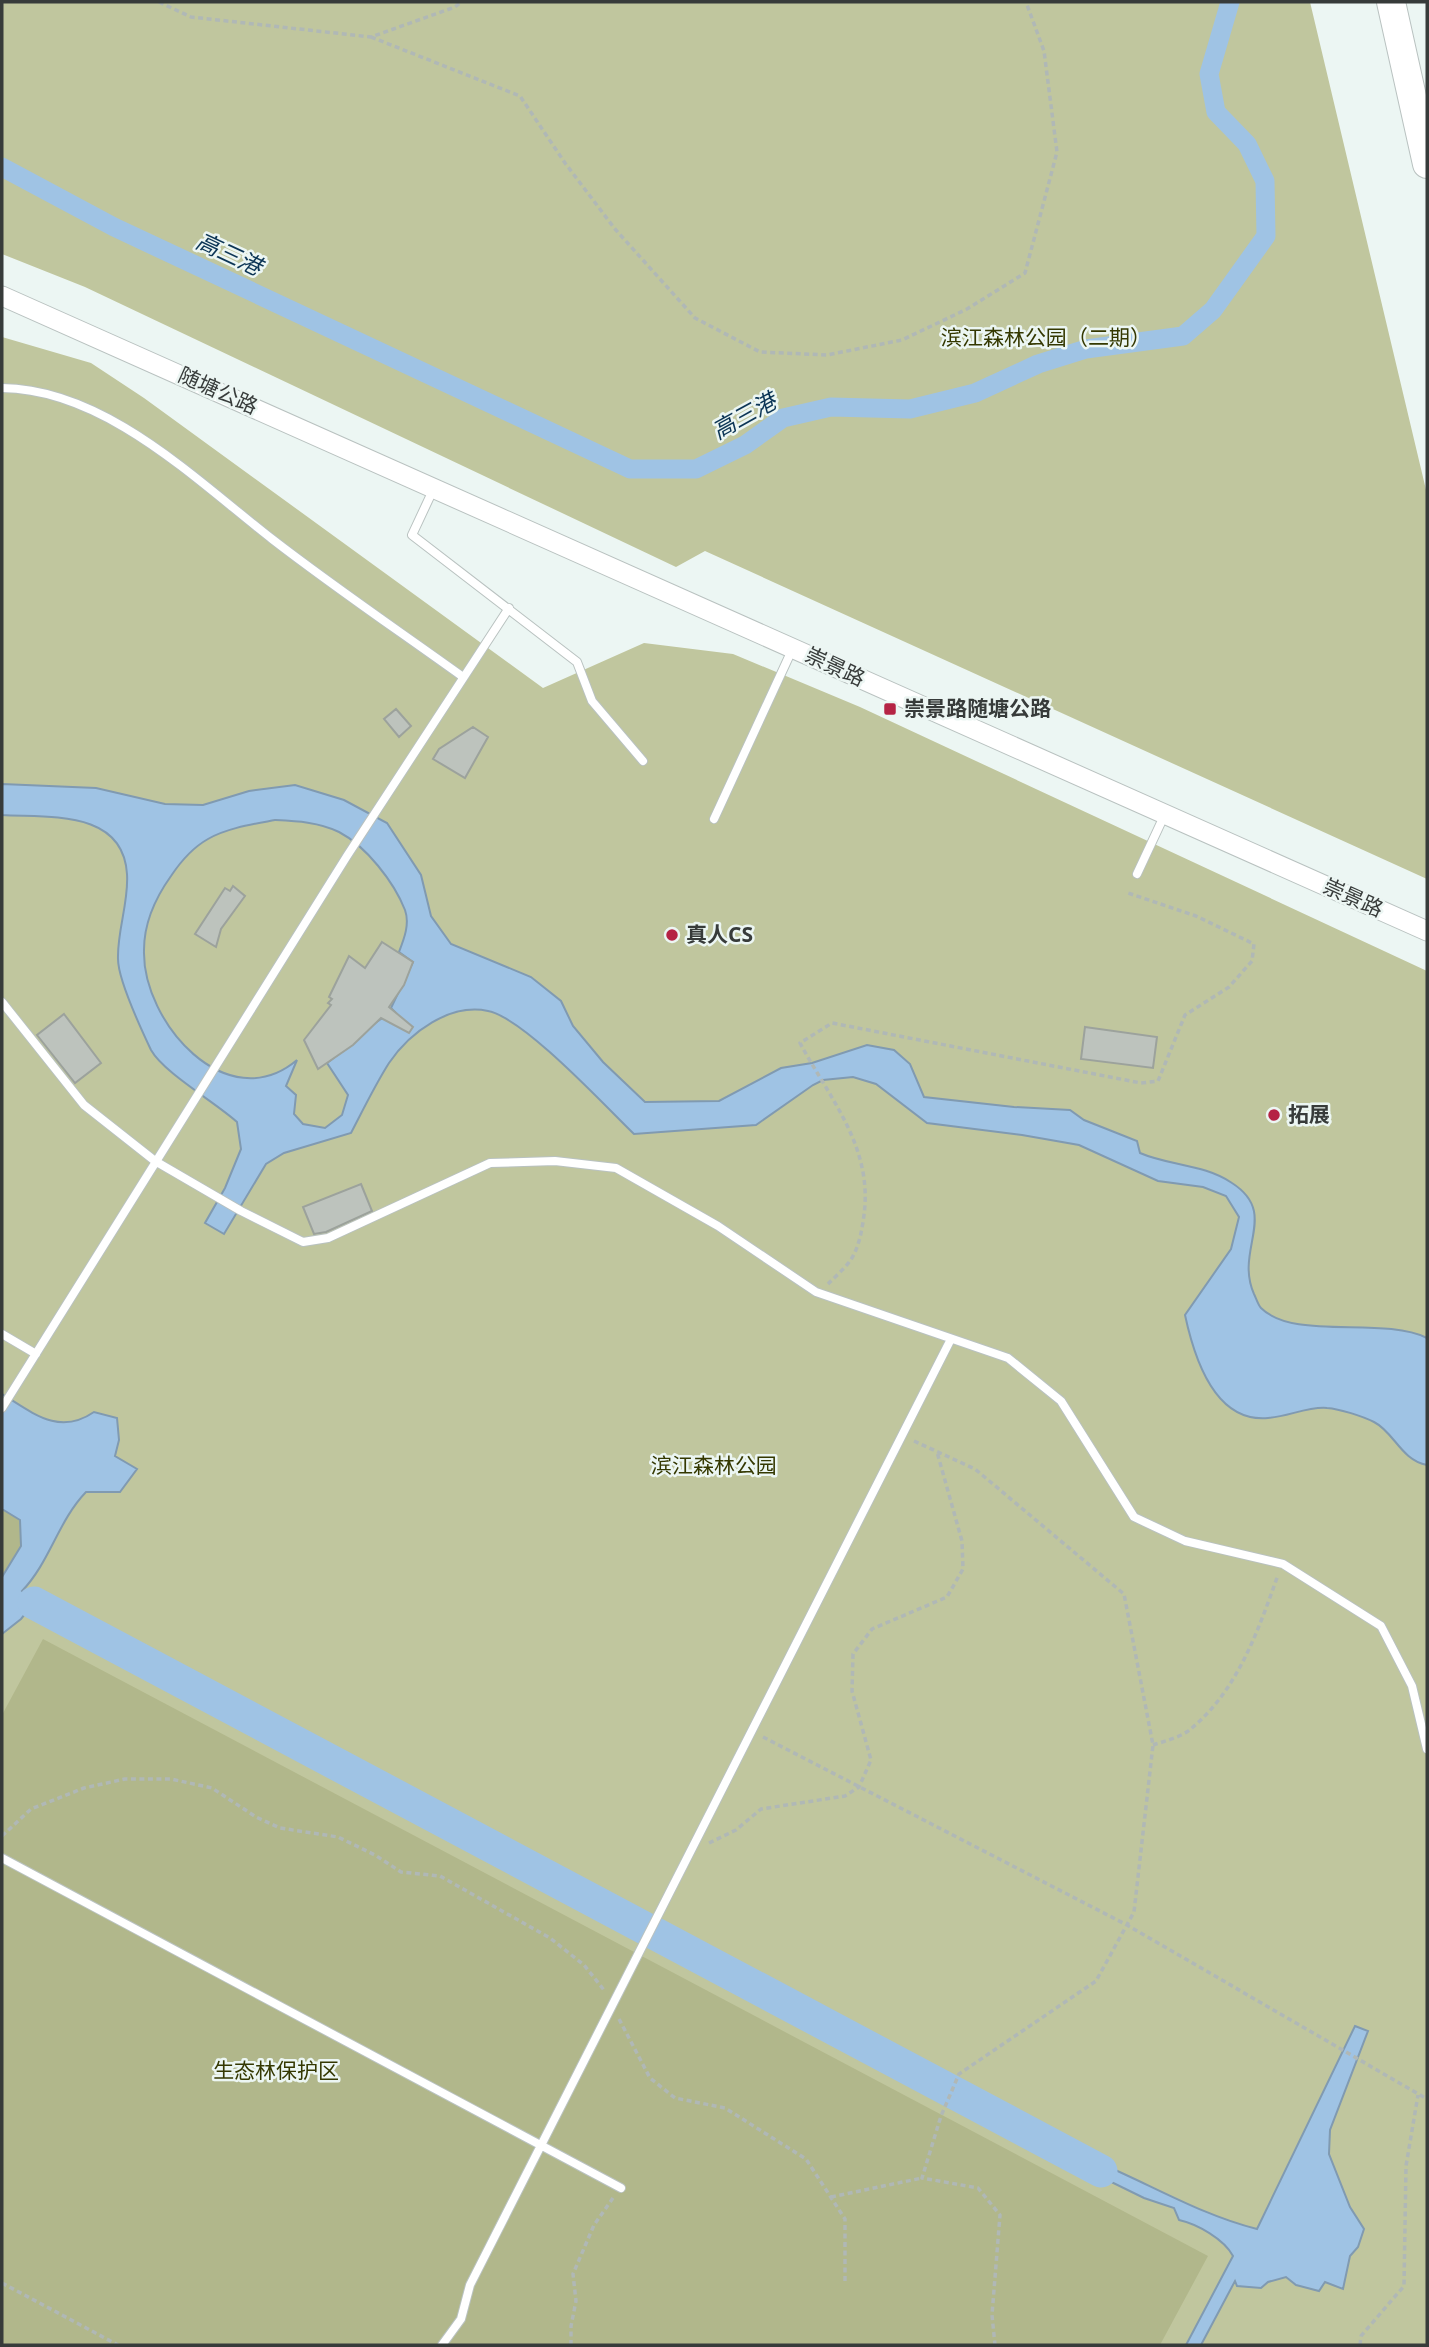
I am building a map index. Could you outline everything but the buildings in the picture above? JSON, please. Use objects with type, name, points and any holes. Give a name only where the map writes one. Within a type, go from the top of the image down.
[{"type":"highway","points":[[1391,2],[1427,164]]},
{"type":"street","name":"随塘公路","points":[[2,296],[434,488]]},
{"type":"street","name":"崇景路","points":[[434,488],[1427,931]]},
{"type":"lane","points":[[2,388],[46,394],[98,413],[187,468],[272,538],[463,677]]},
{"type":"lane","points":[[434,488],[412,535],[577,662],[592,701],[643,761]]},
{"type":"lane","points":[[2,1408],[346,856],[509,608]]},
{"type":"lane","points":[[714,819],[793,648]]},
{"type":"lane","points":[[1137,874],[1165,814]]},
{"type":"lane","points":[[2,1002],[84,1105],[155,1161],[215,1197],[303,1242],[328,1238],[490,1163],[555,1161],[616,1168],[718,1226],[820,1294],[1008,1358],[1061,1401],[1134,1517],[1185,1541],[1283,1564],[1381,1626],[1412,1686],[1427,1749]]},
{"type":"lane","points":[[2,1334],[36,1354]]},
{"type":"lane","points":[[442,2345],[461,2319],[470,2285],[951,1339]]},
{"type":"lane","points":[[2,1858],[541,2148],[621,2188]]},
{"type":"path","points":[[159,2],[191,17],[371,37],[520,96],[565,163],[615,229],[695,318],[760,352],[827,355],[902,340],[967,309],[1025,273],[1057,152],[1044,51],[1027,2]]},
{"type":"path","points":[[371,37],[455,7],[461,2]]},
{"type":"path","points":[[820,1294],[850,1260],[861,1233],[867,1194],[859,1146],[800,1043],[832,1023],[1140,1083],[1158,1081],[1185,1015],[1229,987],[1252,961],[1254,944],[1196,916],[1128,894]]},
{"type":"path","points":[[902,1436],[975,1469],[1124,1594],[1153,1745],[1134,1912],[1096,1981],[959,2074],[941,2116],[922,2178]]},
{"type":"path","points":[[691,1851],[736,1830],[761,1809],[845,1796],[859,1787],[871,1760],[852,1691],[853,1654],[872,1629],[947,1597],[963,1569],[962,1541],[937,1452]]},
{"type":"path","points":[[1153,1745],[1190,1730],[1228,1689],[1256,1635],[1283,1564]]},
{"type":"path","points":[[752,1731],[1127,1925],[1427,2099]]},
{"type":"path","points":[[2,1836],[31,1808],[84,1788],[125,1779],[171,1779],[212,1788],[256,1817],[280,1828],[338,1837],[375,1855],[401,1872],[440,1876],[550,1938],[584,1965],[602,1987],[650,2078],[675,2098],[726,2108],[806,2159],[845,2219],[845,2281]]},
{"type":"path","points":[[1360,2345],[1361,2336],[1404,2286],[1405,2166],[1418,2095]]},
{"type":"path","points":[[831,2197],[922,2178],[978,2188],[1000,2215],[992,2315],[995,2345]]},
{"type":"path","points":[[571,2345],[576,2301],[573,2274],[594,2225],[621,2188]]},
{"type":"path","points":[[2,2283],[118,2345]]},
{"type":"green space","name":"滨江森林公园（二期）","points":[[2,2],[1310,2],[1427,494],[1427,879],[705,551],[676,567],[85,287],[2,254]]},
{"type":"green space","name":"滨江森林公园","points":[[2,337],[91,363],[144,398],[543,688],[644,643],[733,654],[860,707],[1427,971],[1427,2345],[2,2345]]},
{"type":"green space","points":[[2,1509],[20,1520],[21,1546],[2,1577]]},
{"type":"green space","name":"生态林保护区","points":[[43,1639],[1208,2256],[1160,2345],[2,2345],[2,1715]]},
{"type":"water","points":[[2,784],[96,788],[165,804],[203,805],[249,791],[295,785],[344,800],[387,823],[421,875],[431,916],[451,944],[531,977],[561,1001],[573,1026],[603,1062],[645,1102],[719,1101],[781,1068],[812,1063],[867,1045],[894,1050],[910,1064],[924,1097],[1070,1110],[1084,1120],[1137,1141],[1140,1153],[1221,1177],[1246,1195],[1253,1207],[1255,1220],[1249,1278],[1261,1308],[1276,1318],[1295,1324],[1387,1329],[1427,1338],[1427,1465],[1411,1458],[1381,1427],[1351,1413],[1320,1408],[1268,1418],[1249,1417],[1220,1399],[1201,1367],[1185,1315],[1231,1249],[1239,1217],[1226,1196],[1203,1187],[1158,1181],[1079,1145],[927,1123],[876,1084],[853,1077],[823,1080],[756,1125],[634,1134],[564,1065],[522,1029],[488,1011],[459,1011],[432,1022],[398,1052],[379,1080],[351,1133],[284,1153],[266,1164],[224,1234],[205,1223],[225,1188],[241,1149],[237,1122],[178,1078],[158,1059],[151,1050],[137,1018],[122,979],[118,959],[127,885],[122,853],[112,838],[98,828],[80,821],[2,815]],"holes":[[[275,820],[324,826],[349,838],[369,855],[386,877],[400,899],[406,915],[407,926],[399,952],[413,962],[391,1008],[395,1012],[368,1028],[327,1063],[348,1095],[342,1115],[325,1128],[303,1124],[294,1114],[296,1095],[286,1086],[297,1060],[270,1075],[243,1078],[217,1070],[194,1054],[173,1032],[157,1006],[147,978],[144,950],[149,920],[160,893],[183,860],[215,835]]]},
{"type":"water","points":[[2,1394],[46,1419],[58,1422],[81,1419],[94,1412],[117,1418],[119,1440],[115,1456],[137,1469],[120,1492],[86,1492],[76,1503],[40,1567],[22,1591],[34,1603],[21,1619],[2,1634],[2,1577],[21,1546],[20,1520],[2,1509]]},
{"type":"water","points":[[1355,2026],[1368,2031],[1330,2130],[1329,2154],[1350,2207],[1364,2229],[1358,2247],[1350,2256],[1343,2289],[1325,2282],[1319,2291],[1296,2285],[1286,2277],[1268,2282],[1261,2288],[1237,2286],[1235,2281],[1201,2345],[1186,2345],[1233,2256],[1209,2233],[1179,2220],[1174,2208],[1144,2198],[1099,2176],[1104,2165],[1199,2209],[1257,2229]]},
{"type":"waterway","name":"高三港","points":[[2,167],[114,227],[630,469],[696,469],[745,445],[783,418],[831,407],[910,409],[975,393],[1038,364],[1086,349],[1183,336],[1213,310],[1266,236],[1265,181],[1247,144],[1216,112],[1209,74],[1230,2]]},
{"type":"waterway","points":[[34,1603],[1101,2171]]},
{"type":"place","name":"崇景路随塘公路","points":[[890,709]]},
{"type":"place","name":"真人CS","points":[[672,935]]},
{"type":"place","name":"拓展","points":[[1274,1115]]}]
